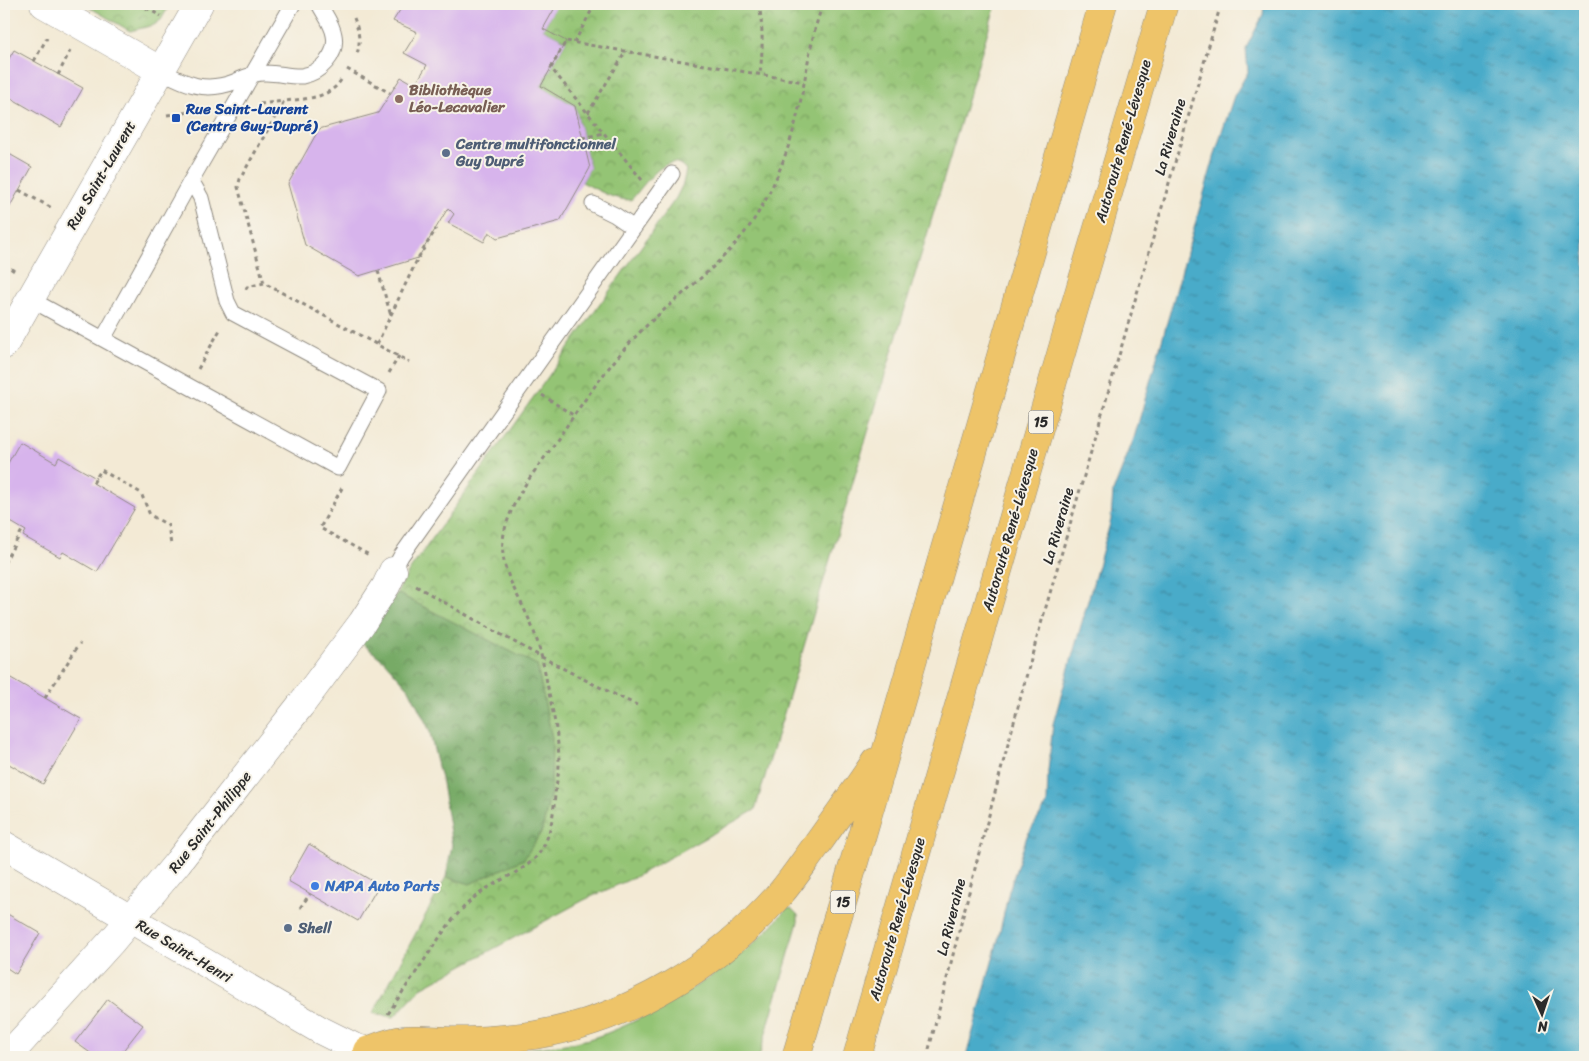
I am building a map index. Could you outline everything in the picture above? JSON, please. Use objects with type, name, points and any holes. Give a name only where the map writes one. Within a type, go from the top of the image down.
[{"type":"highway","name":"15","points":[[796,1057],[1103,4]]},
{"type":"highway","name":"Autoroute René-Lévesque","points":[[857,1057],[1164,4]]},
{"type":"highway","points":[[370,1055],[401,1040],[482,1041],[559,1030],[620,1010],[672,984],[708,961],[737,937],[781,893],[887,746]]},
{"type":"street","points":[[44,4],[161,71]]},
{"type":"street","name":"Rue Saint-Laurent","points":[[4,345],[199,4]]},
{"type":"street","name":"Rue Saint-Philippe","points":[[7,1057],[178,862],[300,706],[362,623],[386,586],[393,571]]},
{"type":"street","name":"Rue Saint-Henri","points":[[4,844],[320,1030],[370,1055]]},
{"type":"lane","points":[[103,339],[188,184],[293,4]]},
{"type":"lane","points":[[161,71],[180,81],[200,87],[222,86],[253,74],[304,76],[315,72],[324,66],[329,58],[335,37],[320,4]]},
{"type":"lane","points":[[393,571],[401,556],[672,174]]},
{"type":"lane","points":[[30,299],[338,468],[379,391],[233,313],[227,300],[201,198],[194,187],[188,184]]},
{"type":"lane","points":[[593,204],[616,215],[634,228]]},
{"type":"path","points":[[139,4],[165,18]]},
{"type":"path","points":[[574,43],[595,4]]},
{"type":"path","points":[[759,4],[763,28],[760,74]]},
{"type":"path","points":[[384,1019],[445,929],[459,912],[480,893],[528,866],[537,857],[546,842],[552,822],[559,768],[554,716],[533,629],[507,574],[502,548],[503,534],[508,517],[517,499],[573,415],[630,343],[721,259],[752,222],[773,184],[794,129],[814,31],[823,4]]},
{"type":"path","name":"La Riveraine","points":[[927,1057],[1032,656],[1221,4]]},
{"type":"path","points":[[353,16],[359,37],[358,51],[355,57]]},
{"type":"path","points":[[646,184],[551,68],[566,41],[804,82]]},
{"type":"path","points":[[588,113],[626,51]]},
{"type":"path","points":[[254,104],[311,99],[327,93],[338,85],[352,63]]},
{"type":"path","points":[[348,70],[390,93]]},
{"type":"path","points":[[264,282],[238,187],[240,179],[284,101]]},
{"type":"path","points":[[161,116],[209,110]]},
{"type":"path","points":[[582,138],[604,132]]},
{"type":"path","points":[[19,190],[55,210]]},
{"type":"path","points":[[377,344],[418,258],[436,229]]},
{"type":"path","points":[[4,264],[19,273]]},
{"type":"path","points":[[378,271],[391,316]]},
{"type":"path","points":[[244,294],[247,287],[264,282],[409,362]]},
{"type":"path","points":[[194,376],[224,324]]},
{"type":"path","points":[[524,383],[573,415]]},
{"type":"path","points":[[93,483],[101,470],[141,493],[150,514],[168,525],[171,545]]},
{"type":"path","points":[[342,489],[320,528],[541,657],[637,705]]},
{"type":"path","points":[[4,563],[23,529]]},
{"type":"path","points":[[45,698],[80,643]]},
{"type":"path","points":[[300,908],[310,894]]},
{"type":"green space","points":[[84,4],[170,4],[161,20],[154,25],[130,31]]},
{"type":"green space","points":[[557,4],[996,4],[755,810],[633,878],[584,900],[421,988],[394,1017],[373,1013],[446,877],[470,884],[524,859],[542,831],[551,792],[552,738],[537,665],[397,593],[409,571],[676,198],[683,184],[686,170],[679,164],[672,163],[664,166],[649,178],[631,200],[612,196],[582,182],[590,168],[575,106],[541,86],[566,41],[543,29]]},
{"type":"green space","points":[[397,593],[537,665],[552,738],[551,792],[542,831],[524,859],[470,884],[446,877],[452,845],[442,783],[429,729],[409,689],[384,661],[359,641]]},
{"type":"green space","points":[[787,908],[792,909],[798,915],[798,922],[759,1057],[490,1057],[491,1052],[562,1045],[585,1040],[607,1033],[638,1019],[668,1003],[732,961],[775,923]]},
{"type":"water","points":[[1264,4],[1585,4],[1585,1057],[966,1057],[998,940],[1009,891],[1027,836],[1047,804],[1053,724],[1111,520],[1113,492],[1134,438],[1218,144],[1234,96],[1248,72],[1246,48],[1263,15]]},
{"type":"building","name":"Centre multifonctionnel Guy Dupré","points":[[404,4],[557,4],[543,29],[566,41],[541,86],[575,106],[590,168],[560,221],[497,238],[489,232],[484,242],[448,223],[454,214],[448,208],[418,258],[359,276],[305,245],[288,184],[319,129],[378,113],[401,77],[415,85],[427,65],[404,53],[417,32],[393,21]]},
{"type":"building","points":[[14,50],[83,88],[61,127],[4,94],[4,67]]},
{"type":"building","points":[[4,151],[32,167],[4,217]]},
{"type":"building","points":[[20,442],[56,463],[59,457],[96,478],[93,483],[135,508],[97,572],[63,552],[60,557],[23,536],[26,531],[4,518],[4,470]]},
{"type":"building","points":[[4,674],[81,719],[43,784],[4,761]]},
{"type":"building","points":[[309,844],[379,885],[358,921],[288,881]]},
{"type":"building","points":[[4,912],[40,933],[16,974],[4,966]]},
{"type":"building","points":[[108,999],[143,1025],[118,1057],[96,1057],[75,1042]]},
{"type":"building","points":[[288,1053],[295,1057],[285,1057]]},
{"type":"place","name":"Bibliothèque Léo-Lecavalier","points":[[399,99]]},
{"type":"place","name":"Rue Saint-Laurent (Centre Guy-Dupré)","points":[[176,118]]},
{"type":"place","name":"Centre multifonctionnel Guy Dupré","points":[[446,153]]},
{"type":"place","name":"NAPA Auto Parts","points":[[315,886]]},
{"type":"place","name":"Shell","points":[[288,928]]}]
